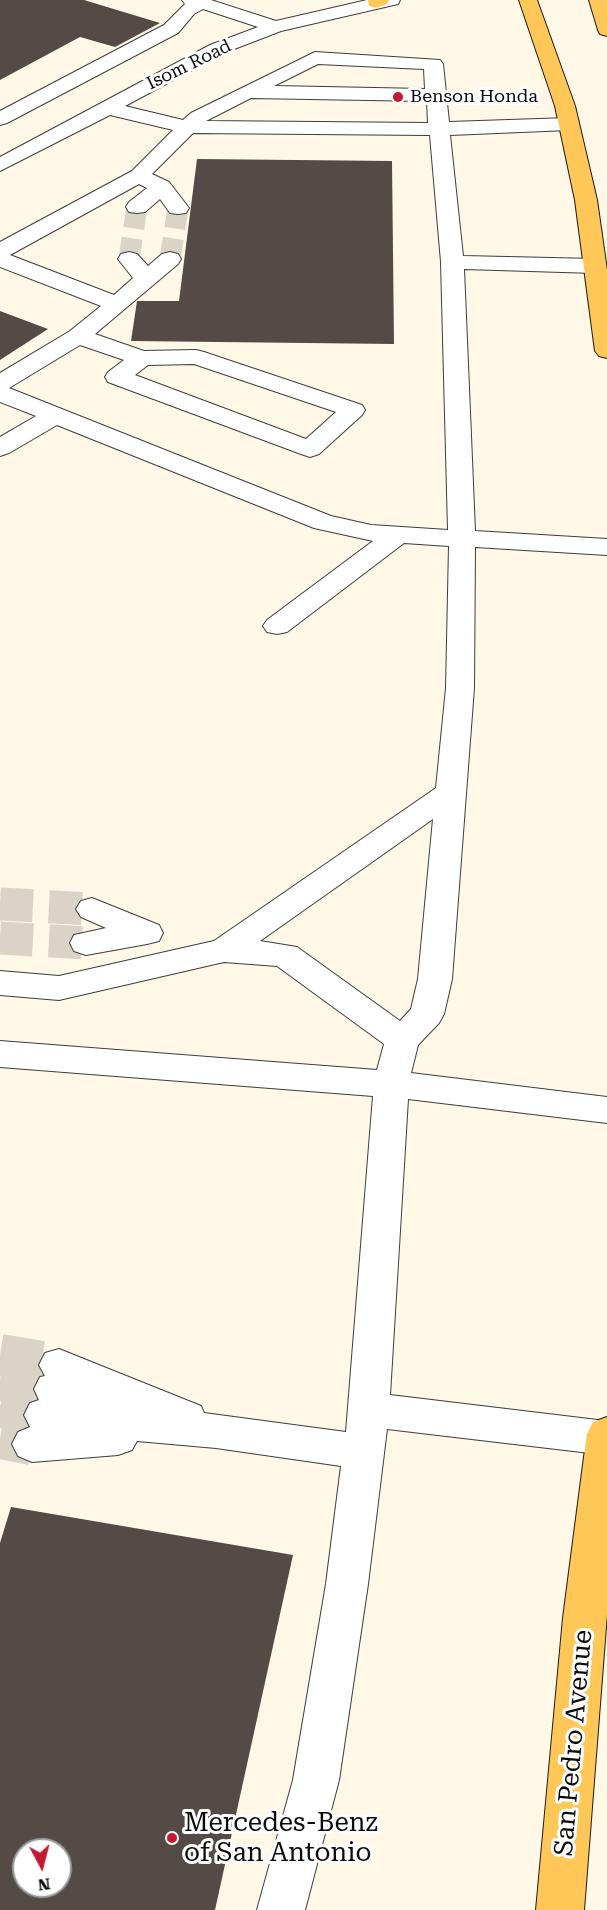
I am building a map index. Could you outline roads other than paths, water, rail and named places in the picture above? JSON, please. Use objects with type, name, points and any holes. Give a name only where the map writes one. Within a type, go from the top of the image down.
[{"type":"main road","points":[[528,0],[569,124],[586,200],[607,351]]},
{"type":"main road","points":[[598,0],[607,30]]},
{"type":"main road","name":"San Pedro Avenue","points":[[560,1910],[585,1618],[607,1434]]},
{"type":"street","name":"Isom Road","points":[[0,165],[217,49],[275,27],[382,1]]},
{"type":"street","points":[[0,119],[171,29],[196,2],[275,27]]},
{"type":"street","points":[[0,251],[139,175],[198,117],[315,58],[433,64],[452,262],[462,538],[460,688],[435,979],[427,1014],[402,1040],[391,1084],[369,1410],[347,1584],[316,1780],[281,1910]]},
{"type":"street","points":[[247,92],[437,95]]},
{"type":"street","points":[[106,107],[145,119],[188,127],[439,129],[569,124]]},
{"type":"street","points":[[139,175],[161,187],[178,208]]},
{"type":"street","points":[[137,207],[161,187]]},
{"type":"street","points":[[0,259],[117,304]]},
{"type":"street","points":[[129,259],[147,280]]},
{"type":"street","points":[[0,383],[78,336],[170,259]]},
{"type":"street","points":[[452,262],[595,266]]},
{"type":"street","points":[[78,336],[142,358],[195,357],[353,410],[310,449],[117,377],[142,358]]},
{"type":"street","points":[[0,393],[323,522],[371,533],[607,547]]},
{"type":"street","points":[[2,445],[56,415]]},
{"type":"street","points":[[276,626],[398,535]]},
{"type":"street","points":[[224,950],[451,792]]},
{"type":"street","points":[[92,909],[147,933],[174,963]]},
{"type":"street","points":[[86,943],[147,933]]},
{"type":"street","points":[[0,983],[59,988],[224,950],[285,955],[402,1040]]},
{"type":"street","points":[[0,1054],[391,1084],[607,1110]]},
{"type":"street","points":[[216,1431],[47,1403],[363,1452]]},
{"type":"street","points":[[369,1410],[606,1438]]},
{"type":"tunnel","points":[[129,259],[137,207]]},
{"type":"tunnel","points":[[170,259],[178,208]]},
{"type":"tunnel","points":[[0,904],[92,909]]},
{"type":"tunnel","points":[[0,938],[86,943]]},
{"type":"tunnel","points":[[0,1355],[59,1365]]},
{"type":"tunnel","points":[[0,1380],[54,1389]]},
{"type":"tunnel","points":[[0,1407],[44,1415]]},
{"type":"tunnel","points":[[0,1438],[32,1444]]},
{"type":"place","name":"Benson Honda","points":[[398,97]]},
{"type":"place","name":"Mercedes-Benz of San Antonio","points":[[172,1838]]}]
